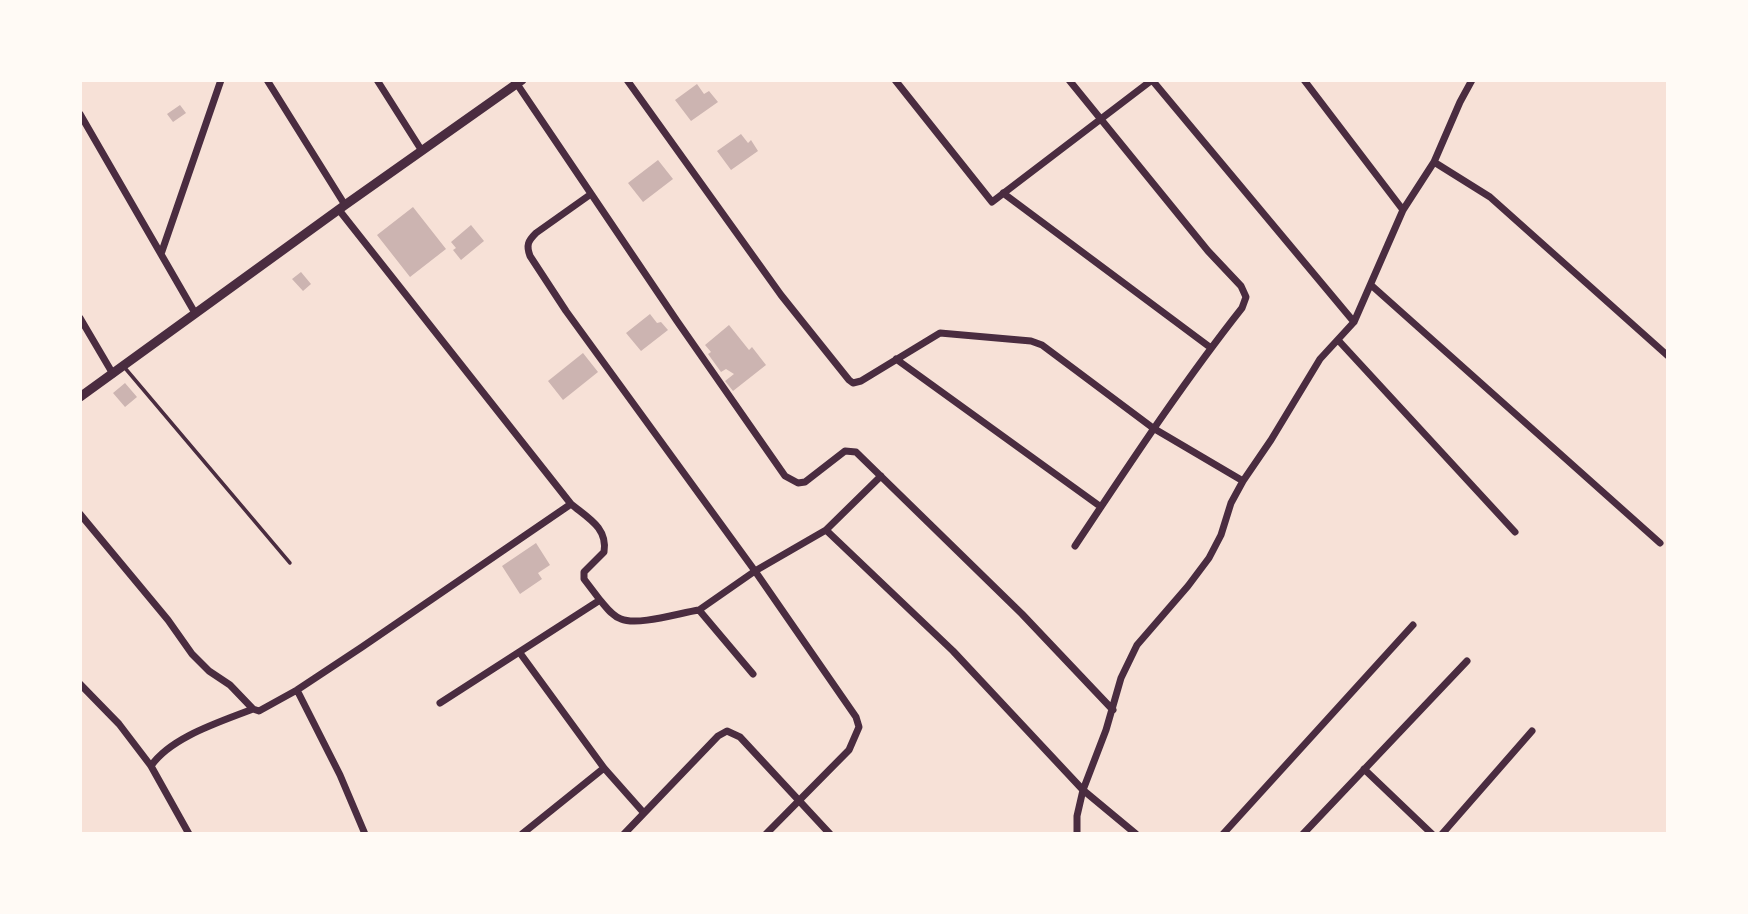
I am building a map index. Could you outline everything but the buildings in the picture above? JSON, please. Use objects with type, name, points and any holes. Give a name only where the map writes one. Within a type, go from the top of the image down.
[{"type":"street","points":[[161,254],[220,80]]},
{"type":"street","points":[[267,80],[342,207],[571,505],[599,527],[604,535],[604,552],[584,572],[584,579],[612,614],[622,620],[636,621],[699,610],[755,571],[826,530],[881,476]]},
{"type":"street","points":[[377,80],[422,151]]},
{"type":"street","points":[[627,80],[781,295],[846,377],[857,383],[940,333],[1031,341],[1042,345],[1153,428],[1243,481]]},
{"type":"street","points":[[895,80],[992,202],[1152,80],[1354,322]]},
{"type":"street","points":[[1069,80],[1208,251],[1241,286],[1246,297],[1242,308],[1153,428],[1075,546]]},
{"type":"street","points":[[1304,80],[1404,211]]},
{"type":"street","points":[[80,397],[520,82],[591,194],[785,476],[798,483],[805,482],[837,455],[851,450],[856,452],[1022,614],[1113,710]]},
{"type":"street","points":[[1077,834],[1077,816],[1083,790],[1113,710],[1121,678],[1137,645],[1209,558],[1243,481],[1320,359],[1354,322],[1404,211],[1434,162],[1470,82]]},
{"type":"street","points":[[80,114],[195,313]]},
{"type":"street","points":[[1434,162],[1490,197],[1668,356]]},
{"type":"street","points":[[1003,193],[1211,348]]},
{"type":"street","points":[[591,194],[529,240],[527,248],[530,256],[566,311],[755,571],[856,717],[859,727],[849,750],[766,834]]},
{"type":"street","points":[[1371,285],[1660,543]]},
{"type":"street","points":[[80,318],[113,374]]},
{"type":"street","points":[[1338,341],[1515,532]]},
{"type":"street","points":[[896,359],[1101,507]]},
{"type":"street","points":[[151,766],[159,754],[206,727],[253,709],[259,710],[297,690],[571,505]]},
{"type":"street","points":[[80,514],[169,620],[192,653],[209,671],[230,685],[253,709]]},
{"type":"street","points":[[826,530],[953,651],[1083,790],[1136,834]]},
{"type":"street","points":[[440,703],[600,600]]},
{"type":"street","points":[[699,610],[753,674]]},
{"type":"street","points":[[1223,834],[1413,625]]},
{"type":"street","points":[[520,653],[604,768],[643,812]]},
{"type":"street","points":[[1307,832],[1467,661]]},
{"type":"street","points":[[80,684],[119,724],[151,766],[189,834]]},
{"type":"street","points":[[297,690],[340,775],[365,834]]},
{"type":"street","points":[[624,834],[718,736],[727,731],[740,737],[830,834]]},
{"type":"street","points":[[1442,834],[1532,731]]},
{"type":"street","points":[[522,834],[604,768]]},
{"type":"street","points":[[1364,769],[1432,834]]},
{"type":"lane","points":[[123,366],[290,563]]}]
